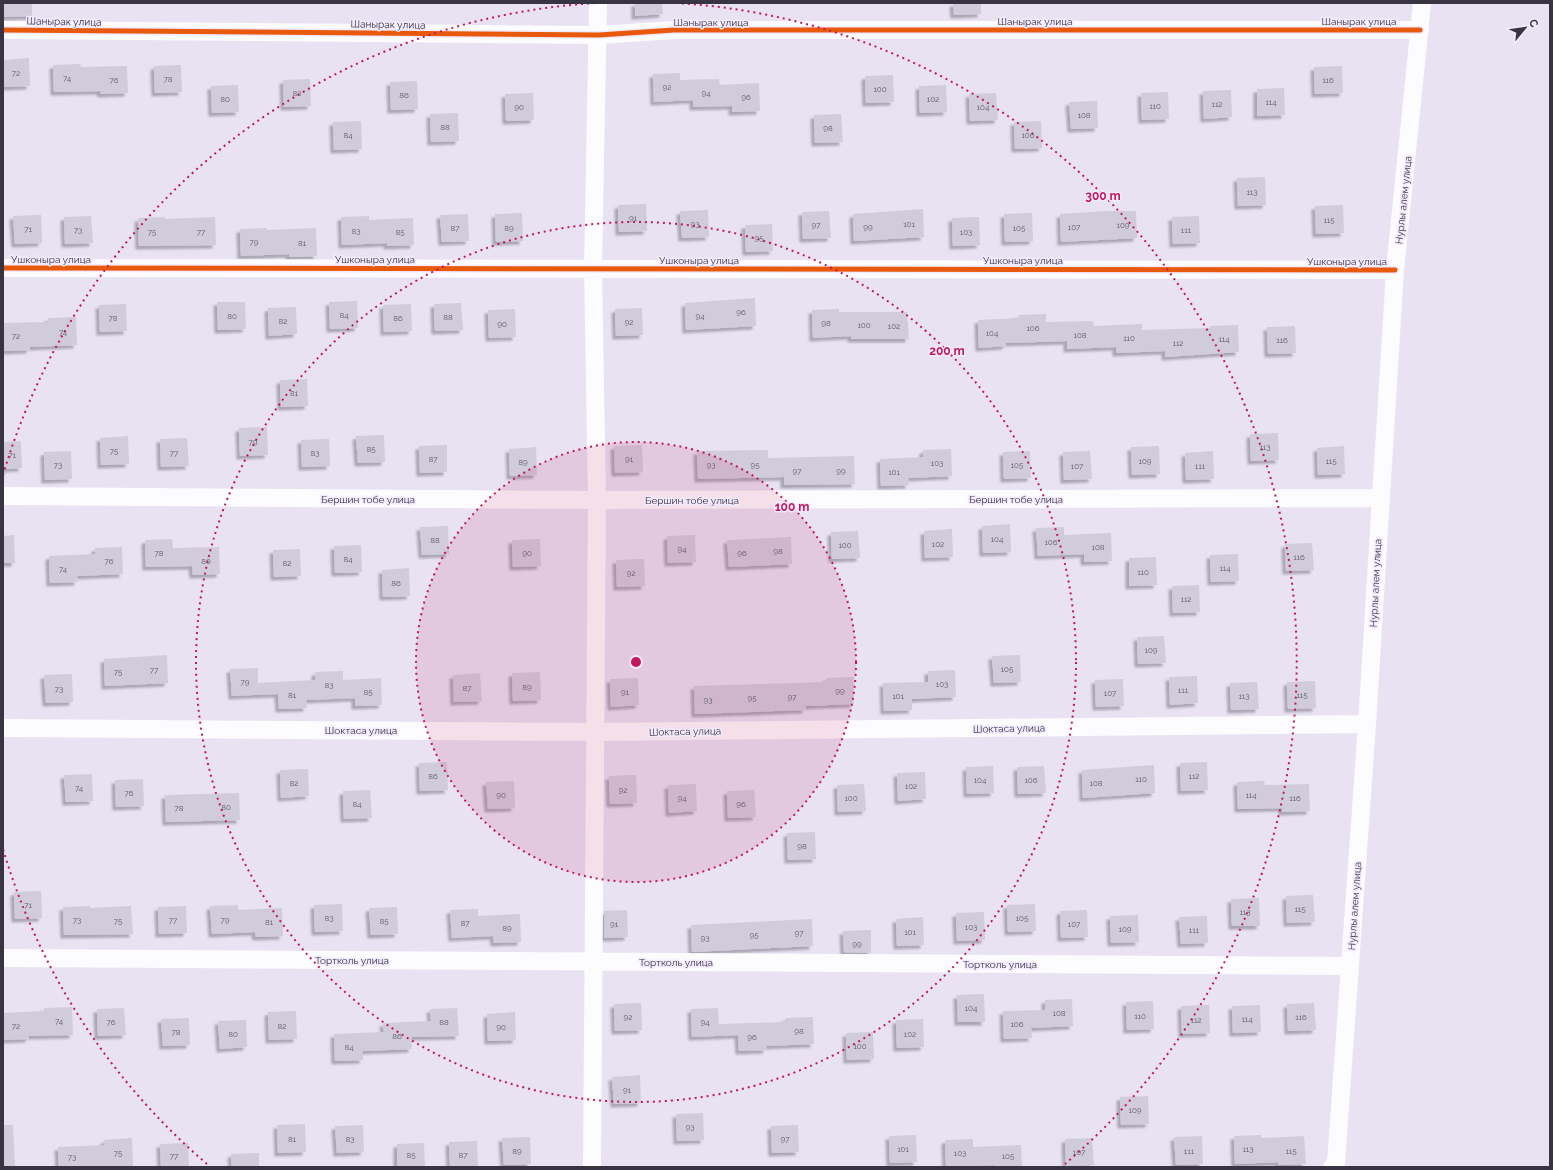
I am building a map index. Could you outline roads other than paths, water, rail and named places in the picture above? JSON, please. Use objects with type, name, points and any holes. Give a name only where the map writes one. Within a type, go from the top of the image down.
[{"type":"street","points":[[592,1167],[597,500],[594,269],[599,36],[598,3]]},
{"type":"street","name":"Нурлы алем улица","points":[[1334,1165],[1367,724],[1395,270],[1422,3]]},
{"type":"street","name":"Шанырак улица","points":[[3,30],[599,36],[674,30],[1420,30]]},
{"type":"street","name":"Ушконыра улица","points":[[3,268],[1395,270]]},
{"type":"street","name":"Бершин тобе улица","points":[[3,496],[597,500],[1380,498]]},
{"type":"street","name":"Шоктаса улица","points":[[3,728],[595,732],[1367,724]]},
{"type":"street","name":"Тортколь улица","points":[[3,958],[1350,966]]}]
